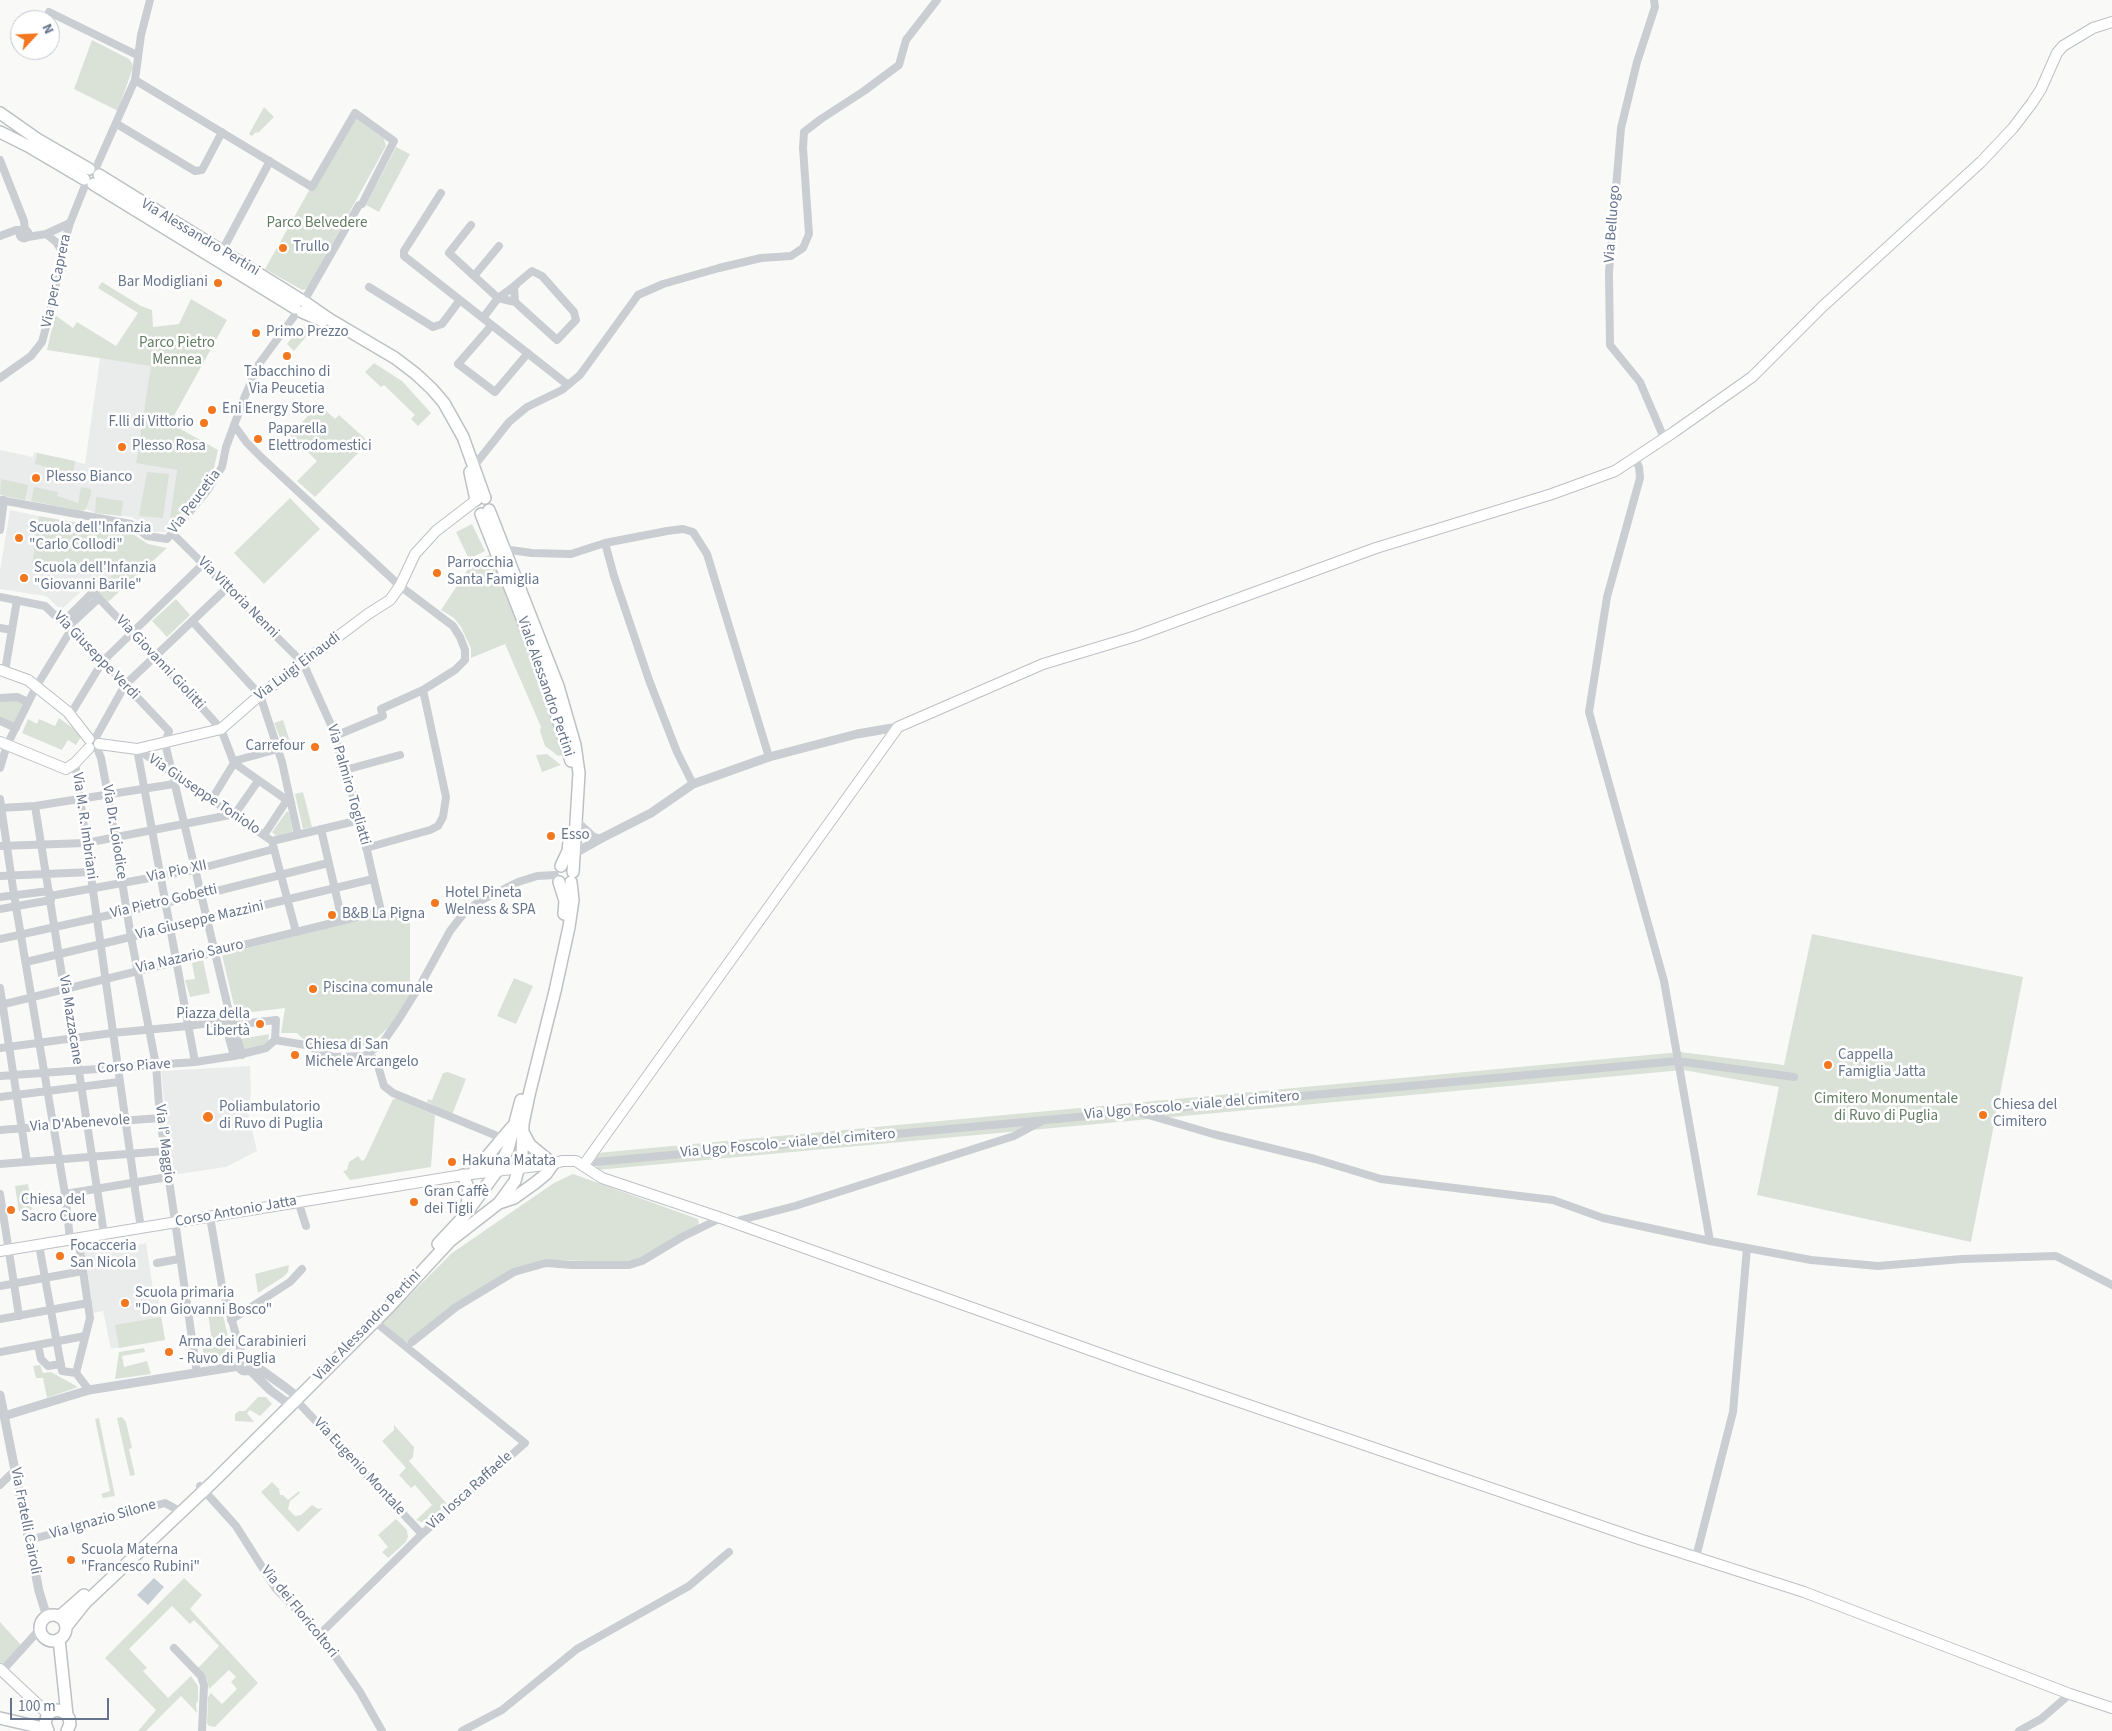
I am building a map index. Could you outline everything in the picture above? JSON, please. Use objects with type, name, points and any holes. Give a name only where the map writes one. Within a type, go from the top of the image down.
[{"type":"main road","points":[[584,1163],[898,727],[1043,664],[1136,636],[1376,548],[1596,479],[1615,471],[1752,376],[1822,307],[1981,162],[2013,128],[2042,89],[2054,58],[2063,46],[2093,28],[2112,22]]},
{"type":"main road","name":"Via Alessandro Pertini","points":[[0,112],[91,177],[301,306]]},
{"type":"main road","name":"Via Alessandro Pertini","points":[[3,134],[91,177],[222,251],[301,306]]},
{"type":"main road","name":"Viale Alessandro Pertini","points":[[301,306],[329,319],[377,346],[416,374],[444,403],[463,437],[474,466],[479,500]]},
{"type":"main road","name":"Viale Alessandro Pertini","points":[[301,306],[312,315],[376,352],[412,379],[432,398],[449,422],[467,459],[479,500]]},
{"type":"main road","name":"Viale Alessandro Pertini","points":[[479,500],[490,503],[483,512]]},
{"type":"main road","name":"Via Luigi Einaudi","points":[[94,743],[136,749],[221,729],[260,694],[368,614],[390,600],[400,586],[415,554],[436,531],[479,500]]},
{"type":"main road","points":[[457,516],[483,512]]},
{"type":"main road","name":"Viale Alessandro Pertini","points":[[182,1506],[208,1486],[465,1215],[497,1171],[519,1128],[529,1095],[556,991],[569,928],[573,900],[572,877],[579,773],[575,745],[558,686],[503,549],[483,512]]},
{"type":"main road","name":"Viale Alessandro Pertini","points":[[292,1398],[374,1321],[450,1241],[499,1203],[515,1181],[520,1168],[519,1128],[563,928],[565,901],[558,874],[568,852],[573,772],[570,753],[544,674],[483,512]]},
{"type":"main road","points":[[2,670],[28,680],[70,715],[94,743],[75,763],[66,769],[4,743]]},
{"type":"main road","points":[[567,866],[572,877],[565,884],[558,874],[567,866]]},
{"type":"main road","points":[[519,1128],[530,1144],[556,1164]]},
{"type":"main road","name":"Viale Alessandro Pertini","points":[[468,1174],[487,1158],[502,1138],[519,1128]]},
{"type":"main road","points":[[499,1203],[514,1198],[562,1161],[584,1163],[602,1178],[733,1222],[1132,1365],[1486,1487],[1804,1592],[2070,1694],[2112,1708]]},
{"type":"main road","points":[[465,1215],[469,1190],[468,1174],[556,1164]]},
{"type":"main road","name":"Corso Antonio Jatta","points":[[4,1250],[468,1174]]},
{"type":"main road","points":[[54,1640],[43,1636],[40,1629],[42,1622],[47,1617],[59,1617],[182,1506]]},
{"type":"main road","points":[[54,1640],[64,1634],[66,1627],[86,1603],[182,1506]]},
{"type":"main road","points":[[59,1617],[66,1627]]},
{"type":"main road","points":[[54,1640],[61,1720]]},
{"type":"main road","points":[[1,1670],[61,1720]]},
{"type":"main road","points":[[0,1718],[48,1730]]},
{"type":"main road","points":[[22,1723],[41,1720],[61,1720]]},
{"type":"main road","points":[[48,1730],[45,1723],[61,1720]]},
{"type":"street","name":"Via per Caprera","points":[[0,378],[31,356],[42,342],[53,300],[62,251],[70,224],[117,124],[135,80],[137,55],[150,0]]},
{"type":"street","points":[[474,466],[509,422],[527,407],[562,390],[580,375],[638,295],[663,284],[719,268],[761,258],[791,256],[803,248],[810,234],[803,148],[804,132],[820,119],[864,91],[899,64],[906,40],[937,0]]},
{"type":"street","name":"Via Belluogo","points":[[1654,0],[1655,7],[1637,62],[1621,128],[1610,272],[1610,345],[1640,382],[1664,438]]},
{"type":"street","points":[[60,17],[137,55]]},
{"type":"street","points":[[135,80],[270,162],[222,251]]},
{"type":"street","name":"Via Peucetia","points":[[2,500],[130,524],[147,536],[166,539],[207,491],[222,467],[234,425],[259,364],[301,306],[359,205],[362,204],[394,141],[354,113],[312,187],[270,162]]},
{"type":"street","points":[[117,124],[195,171],[202,170],[222,132]]},
{"type":"street","points":[[0,160],[24,221],[25,232]]},
{"type":"street","points":[[441,193],[404,251],[404,256],[568,385]]},
{"type":"street","points":[[0,236],[16,230],[46,234],[70,224]]},
{"type":"street","points":[[470,225],[449,253],[498,298],[514,302],[557,340],[576,320],[574,312],[542,276],[532,271],[498,298],[483,318]]},
{"type":"street","points":[[46,234],[56,242],[62,251]]},
{"type":"street","points":[[474,276],[499,246]]},
{"type":"street","points":[[514,302],[514,286],[516,285]]},
{"type":"street","points":[[369,287],[433,327],[442,324],[460,300]]},
{"type":"street","points":[[492,325],[458,364],[494,392],[528,353]]},
{"type":"street","points":[[234,425],[247,442],[400,586],[453,626],[465,650],[465,660],[456,670],[423,690],[381,708],[383,716],[335,736]]},
{"type":"street","points":[[231,435],[247,442]]},
{"type":"street","points":[[1634,459],[1639,467],[1640,478],[1607,597],[1590,712],[1664,981],[1710,1240]]},
{"type":"street","points":[[0,530],[2,500]]},
{"type":"street","points":[[503,549],[532,553],[571,554],[605,543],[683,529],[693,532],[706,554],[769,757]]},
{"type":"street","name":"Via Vittoria Nenni","points":[[172,533],[304,663]]},
{"type":"street","points":[[605,543],[614,576],[649,680],[677,752],[693,784]]},
{"type":"street","points":[[70,715],[103,661],[203,564]]},
{"type":"street","points":[[94,743],[125,686],[226,588]]},
{"type":"street","points":[[0,768],[4,743],[16,728],[36,687],[71,630],[71,624],[99,598],[94,592],[64,622]]},
{"type":"street","name":"Via Giuseppe Verdi","points":[[0,597],[42,604],[64,622],[169,731],[165,743]]},
{"type":"street","name":"Via Giovanni Giolitti","points":[[99,598],[221,729]]},
{"type":"street","points":[[2,670],[17,600]]},
{"type":"street","points":[[192,621],[260,694],[278,749],[298,834]]},
{"type":"street","points":[[0,628],[12,630]]},
{"type":"street","name":"Via Palmiro Togliatti","points":[[304,663],[335,736],[360,820],[381,911]]},
{"type":"street","points":[[366,848],[430,830],[438,826],[443,817],[446,797],[423,690]]},
{"type":"street","points":[[0,698],[17,697],[28,702]]},
{"type":"street","points":[[0,721],[16,728]]},
{"type":"street","points":[[575,853],[651,813],[693,784],[769,757],[857,734],[898,727]]},
{"type":"street","points":[[221,729],[234,762],[289,802]]},
{"type":"street","name":"Via Dr. Loiodice","points":[[94,743],[101,758],[131,937],[156,1065]]},
{"type":"street","points":[[165,743],[215,952],[231,1026],[229,1038],[238,1056]]},
{"type":"street","points":[[136,749],[195,1062]]},
{"type":"street","name":"Via Giuseppe Toniolo","points":[[136,749],[235,814],[264,835],[273,845]]},
{"type":"street","points":[[212,799],[234,762],[278,749]]},
{"type":"street","points":[[345,770],[400,755]]},
{"type":"street","name":"Via M. R. Imbriani","points":[[75,763],[112,1033]]},
{"type":"street","points":[[4,846],[86,843],[235,814],[258,781]]},
{"type":"street","points":[[1,808],[35,806],[174,784]]},
{"type":"street","points":[[0,799],[4,846],[33,997],[53,1126],[74,1238],[83,1271],[90,1318],[76,1373]]},
{"type":"street","points":[[264,835],[289,802]]},
{"type":"street","name":"Via Mazzacane","points":[[35,806],[104,1234]]},
{"type":"street","name":"Via Pio XII","points":[[50,896],[194,870],[273,845],[298,834],[360,820]]},
{"type":"street","points":[[577,822],[593,838],[600,839]]},
{"type":"street","points":[[320,829],[342,920]]},
{"type":"street","points":[[273,845],[296,932]]},
{"type":"street","name":"Via Pietro Gobetti","points":[[0,939],[200,895],[328,862]]},
{"type":"street","points":[[0,876],[90,872]]},
{"type":"street","points":[[365,1056],[383,1042],[394,1027],[422,982],[450,931],[464,913],[480,901],[518,882],[537,876],[558,874]]},
{"type":"street","name":"Via Giuseppe Mazzini","points":[[26,962],[374,879]]},
{"type":"street","points":[[0,897],[14,895],[50,896]]},
{"type":"street","points":[[0,910],[50,896]]},
{"type":"street","name":"Via Nazario Sauro","points":[[1,1005],[105,977],[381,911]]},
{"type":"street","points":[[0,988],[1,1005],[23,1128],[27,1162]]},
{"type":"street","points":[[0,1048],[112,1033],[188,1026],[231,1026],[276,1020],[275,1040],[306,1045],[333,1057],[365,1056],[373,1058],[378,1066],[384,1086],[393,1093],[502,1138]]},
{"type":"street","points":[[112,1033],[141,1228]]},
{"type":"street","name":"Corso Piave","points":[[0,1076],[195,1062],[238,1056],[266,1048],[275,1040]]},
{"type":"street","name":"Via Ugo Foscolo - viale del cimitero","points":[[584,1163],[1677,1061],[1794,1077]]},
{"type":"street","name":"Via I° Maggio","points":[[156,1065],[160,1118],[197,1373]]},
{"type":"street","points":[[0,1097],[119,1082]]},
{"type":"street","points":[[1135,1111],[1382,1179],[1553,1200],[1603,1218],[1811,1260],[1878,1266],[1962,1259],[2056,1256],[2112,1285]]},
{"type":"street","name":"Via D'Abenevole","points":[[0,1130],[160,1118]]},
{"type":"street","points":[[733,1222],[795,1206],[1014,1136],[1046,1119]]},
{"type":"street","points":[[0,1164],[165,1151]]},
{"type":"street","points":[[66,1194],[98,1189],[134,1187],[168,1177]]},
{"type":"street","points":[[0,1194],[4,1250],[14,1284],[19,1316]]},
{"type":"street","points":[[298,1201],[306,1226]]},
{"type":"street","points":[[210,1217],[222,1286],[245,1364],[292,1398]]},
{"type":"street","points":[[412,1342],[456,1308],[514,1272],[546,1263],[629,1265],[642,1261],[682,1237],[721,1218]]},
{"type":"street","points":[[40,1245],[62,1371],[76,1373],[90,1390]]},
{"type":"street","points":[[1696,1556],[1733,1412],[1747,1248]]},
{"type":"street","points":[[157,1263],[179,1259]]},
{"type":"street","points":[[231,1320],[290,1282],[302,1269]]},
{"type":"street","points":[[0,1286],[83,1271]]},
{"type":"street","points":[[0,1319],[88,1303]]},
{"type":"street","name":"Via Iosca Raffaele","points":[[320,1634],[422,1534],[525,1443],[374,1321]]},
{"type":"street","points":[[0,1352],[85,1336]]},
{"type":"street","points":[[38,1345],[41,1360],[48,1366],[61,1364]]},
{"type":"street","points":[[4,1416],[90,1390],[245,1364]]},
{"type":"street","name":"Via Fratelli Cairoli","points":[[0,1395],[39,1591],[47,1617]]},
{"type":"street","name":"Via Eugenio Montale","points":[[292,1398],[422,1534]]},
{"type":"street","points":[[0,1485],[15,1470]]},
{"type":"street","name":"Via dei Floricoltori","points":[[208,1486],[276,1589],[320,1634],[360,1692],[382,1731]]},
{"type":"street","name":"Via Ignazio Silone","points":[[29,1540],[164,1503],[182,1506]]},
{"type":"street","points":[[462,1731],[502,1710],[577,1650],[689,1586],[729,1552]]},
{"type":"street","points":[[1,1670],[40,1629]]},
{"type":"street","points":[[174,1648],[201,1676],[204,1685],[202,1731]]},
{"type":"street","points":[[2020,1731],[2041,1719],[2070,1694]]},
{"type":"shaded area","points":[[100,358],[152,365],[136,462],[177,470],[167,532],[154,532],[132,517],[95,513],[86,509],[82,511],[0,495],[0,450],[33,457],[34,452],[85,464]]},
{"type":"shaded area","points":[[10,510],[39,516],[32,563],[49,565],[49,561],[118,571],[97,591],[90,583],[61,610],[46,596],[0,589],[0,571]]},
{"type":"shaded area","name":"Poliambulatorio di Ruvo di Puglia","points":[[250,1066],[251,1094],[248,1112],[257,1151],[226,1167],[172,1175],[161,1071]]},
{"type":"shaded area","name":"Scuola primaria \"Don Giovanni Bosco\"","points":[[146,1243],[154,1295],[158,1295],[165,1340],[111,1349],[103,1311],[93,1313],[82,1250],[108,1246],[109,1251]]},
{"type":"shaded area","points":[[154,1578],[164,1587],[148,1605],[137,1595]]},
{"type":"green space","points":[[92,40],[129,59],[132,63],[133,67],[118,111],[74,89]]},
{"type":"green space","points":[[264,107],[274,117],[258,133],[256,132],[252,136],[249,134]]},
{"type":"green space","name":"Parco Belvedere","points":[[355,118],[384,139],[386,146],[307,289],[302,290],[265,269],[311,187]]},
{"type":"green space","points":[[396,147],[410,154],[379,212],[366,205]]},
{"type":"green space","name":"Parco Pietro Mennea","points":[[102,282],[141,306],[152,310],[153,327],[179,324],[191,299],[227,320],[170,423],[218,450],[214,468],[209,480],[168,529],[177,470],[136,463],[151,366],[47,350],[55,315],[73,328],[77,322],[116,346],[138,313],[98,288]]},
{"type":"green space","points":[[302,325],[310,332],[294,351],[287,344]]},
{"type":"green space","points":[[374,363],[402,381],[431,413],[418,426],[411,419],[415,415],[384,385],[381,387],[365,372]]},
{"type":"green space","points":[[319,404],[335,419],[339,415],[369,442],[315,497],[297,481],[317,461],[290,435]]},
{"type":"green space","points":[[37,453],[75,461],[73,474],[35,464]]},
{"type":"green space","points":[[147,472],[169,474],[163,518],[139,516]]},
{"type":"green space","points":[[1,479],[28,485],[25,500],[0,495]]},
{"type":"green space","points":[[34,487],[58,492],[57,496],[78,503],[81,487],[91,489],[91,494],[86,509],[82,511],[31,501]]},
{"type":"green space","points":[[96,497],[123,501],[121,516],[95,513]]},
{"type":"green space","points":[[290,498],[320,529],[264,584],[234,553]]},
{"type":"green space","points":[[39,516],[130,532],[148,544],[167,548],[108,602],[97,591],[117,571],[50,561],[49,566],[32,563]]},
{"type":"green space","points":[[472,524],[485,551],[469,559],[456,532]]},
{"type":"green space","points":[[490,555],[540,682],[562,755],[558,756],[545,746],[540,731],[541,727],[505,644],[471,658],[471,648],[461,627],[454,618],[441,610],[474,560]]},
{"type":"green space","points":[[176,599],[190,615],[167,637],[152,621]]},
{"type":"green space","points":[[17,699],[24,705],[15,724],[0,717],[0,701]]},
{"type":"green space","points":[[59,718],[82,735],[76,745],[68,740],[62,750],[22,733],[28,719],[37,724],[39,719],[55,726]]},
{"type":"green space","points":[[283,720],[292,748],[285,750],[274,723]]},
{"type":"green space","points":[[547,754],[561,765],[542,772],[536,755]]},
{"type":"green space","points":[[303,792],[312,827],[303,829],[295,794]]},
{"type":"green space","points":[[287,811],[293,832],[276,836],[272,832]]},
{"type":"green space","points":[[410,907],[410,982],[416,985],[391,1025],[371,1044],[357,1049],[331,1050],[302,1038],[297,1033],[281,1033],[285,1008],[236,1014],[222,955]]},
{"type":"green space","name":"Cimitero Monumentale di Ruvo di Puglia","points":[[1812,934],[2023,977],[1971,1242],[1757,1195],[1779,1087],[1683,1070],[597,1170],[597,1153],[1680,1052],[1784,1065]]},
{"type":"green space","points":[[203,960],[210,993],[190,997],[185,980],[195,979],[192,963]]},
{"type":"green space","points":[[514,978],[533,986],[516,1024],[497,1016]]},
{"type":"green space","points":[[269,1034],[268,1043],[243,1050],[241,1039]]},
{"type":"green space","points":[[448,1072],[466,1079],[452,1115],[427,1102],[428,1099],[432,1100],[443,1073]]},
{"type":"green space","points":[[393,1099],[398,1099],[435,1115],[431,1167],[350,1180],[343,1171],[347,1170],[349,1162],[358,1156],[362,1161],[365,1159]]},
{"type":"green space","points":[[573,1174],[698,1219],[699,1225],[638,1260],[626,1262],[551,1260],[534,1263],[507,1272],[434,1320],[407,1343],[382,1323],[452,1253],[554,1183]]},
{"type":"green space","points":[[28,1184],[32,1210],[19,1212],[15,1186]]},
{"type":"green space","points":[[289,1265],[288,1272],[283,1277],[258,1293],[255,1274]]},
{"type":"green space","points":[[221,1306],[231,1350],[222,1360],[206,1365],[201,1342],[212,1340],[207,1308]]},
{"type":"green space","points":[[161,1317],[165,1340],[119,1348],[115,1325]]},
{"type":"green space","points":[[144,1348],[145,1352],[122,1356],[124,1367],[147,1361],[151,1374],[115,1379],[119,1352]]},
{"type":"green space","points":[[40,1365],[43,1373],[51,1372],[78,1387],[47,1398],[43,1378],[36,1378],[33,1366]]},
{"type":"green space","points":[[258,1397],[266,1397],[272,1404],[260,1416],[250,1410],[247,1413],[254,1422],[235,1421],[235,1414],[239,1411],[245,1411]]},
{"type":"green space","points":[[122,1417],[126,1422],[132,1448],[129,1449],[135,1475],[130,1476],[117,1418]]},
{"type":"green space","points":[[99,1418],[115,1496],[103,1498],[101,1494],[110,1491],[95,1419]]},
{"type":"green space","points":[[394,1425],[414,1447],[413,1457],[409,1461],[447,1504],[424,1523],[416,1520],[432,1505],[415,1485],[411,1488],[399,1475],[406,1468],[382,1441],[394,1430]]},
{"type":"green space","points":[[272,1482],[279,1489],[280,1495],[283,1495],[288,1500],[299,1491],[300,1493],[290,1501],[288,1509],[295,1516],[301,1515],[312,1505],[318,1509],[323,1508],[298,1532],[261,1492]]},
{"type":"green space","points":[[396,1519],[407,1530],[408,1537],[406,1542],[388,1558],[382,1552],[388,1547],[378,1535]]},
{"type":"green space","points":[[184,1578],[202,1595],[190,1609],[258,1683],[215,1727],[209,1726],[207,1723],[208,1697],[211,1693],[222,1704],[237,1689],[231,1682],[236,1677],[229,1670],[209,1689],[207,1680],[198,1668],[219,1646],[194,1620],[190,1624],[172,1606],[129,1649],[147,1668],[143,1671],[168,1698],[191,1676],[198,1686],[197,1713],[181,1696],[146,1731],[138,1731],[156,1710],[105,1658]]},
{"type":"green space","points":[[0,1622],[21,1645],[4,1666],[0,1662]]},
{"type":"place","name":"Trullo","points":[[283,248]]},
{"type":"place","name":"Bar Modigliani","points":[[218,283]]},
{"type":"place","name":"Primo Prezzo","points":[[256,333]]},
{"type":"place","name":"Tabacchino di Via Peucetia","points":[[287,356]]},
{"type":"place","name":"Eni Energy Store","points":[[212,410]]},
{"type":"place","name":"F.lli di Vittorio","points":[[204,423]]},
{"type":"place","name":"Paparella Elettrodomestici","points":[[258,439]]},
{"type":"place","name":"Plesso Rosa","points":[[122,447]]},
{"type":"place","name":"Plesso Bianco","points":[[36,478]]},
{"type":"place","name":"Scuola dell'Infanzia \"Carlo Collodi\"","points":[[19,538]]},
{"type":"place","name":"Parrocchia Santa Famiglia","points":[[437,573]]},
{"type":"place","name":"Scuola dell'Infanzia \"Giovanni Barile\"","points":[[24,578]]},
{"type":"place","name":"Carrefour","points":[[315,747]]},
{"type":"place","name":"Esso","points":[[551,836]]},
{"type":"place","name":"Hotel Pineta Welness & SPA","points":[[435,903]]},
{"type":"place","name":"B&B La Pigna","points":[[332,915]]},
{"type":"place","name":"Piscina comunale","points":[[313,989]]},
{"type":"place","name":"Piazza della Libertà","points":[[260,1024]]},
{"type":"place","name":"Chiesa di San Michele Arcangelo","points":[[295,1055]]},
{"type":"place","name":"Cappella Famiglia Jatta","points":[[1828,1065]]},
{"type":"place","name":"Chiesa del Cimitero","points":[[1983,1115]]},
{"type":"place","name":"Poliambulatorio di Ruvo di Puglia","points":[[208,1117]]},
{"type":"place","name":"Hakuna Matata","points":[[452,1162]]},
{"type":"place","name":"Gran Caffè dei Tigli","points":[[414,1202]]},
{"type":"place","name":"Chiesa del Sacro Cuore","points":[[11,1210]]},
{"type":"place","name":"Focacceria San Nicola","points":[[60,1256]]},
{"type":"place","name":"Scuola primaria \"Don Giovanni Bosco\"","points":[[125,1303]]},
{"type":"place","name":"Arma dei Carabinieri - Ruvo di Puglia","points":[[169,1352]]},
{"type":"place","name":"Scuola Materna \"Francesco Rubini\"","points":[[71,1560]]}]
